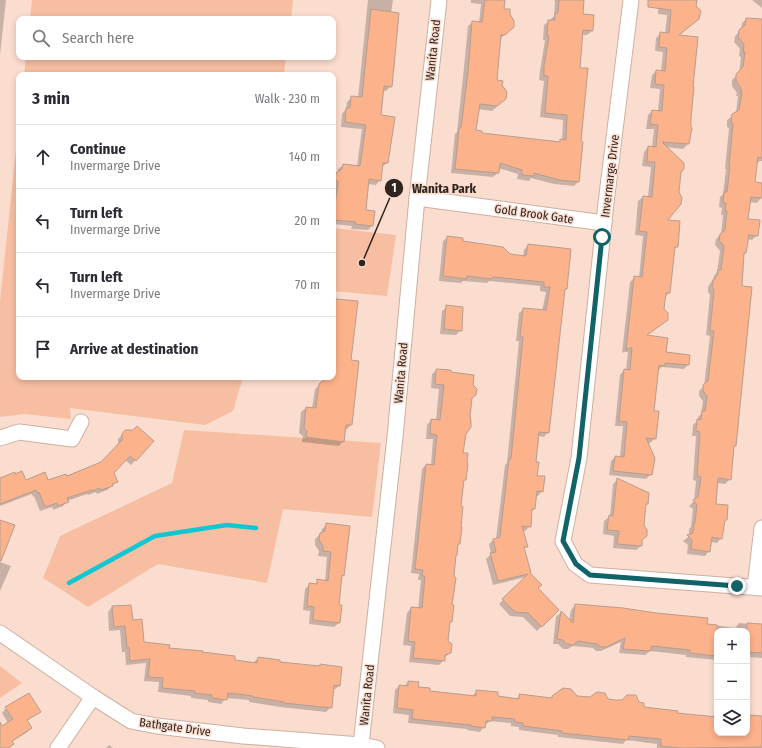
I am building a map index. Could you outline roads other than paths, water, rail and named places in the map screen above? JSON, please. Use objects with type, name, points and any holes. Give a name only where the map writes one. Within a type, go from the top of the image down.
[{"type":"street","name":"Wanita Road","points":[[361,745],[395,437],[417,198],[438,0]]},
{"type":"street","name":"Invermarge Drive","points":[[631,0],[604,223],[579,458],[563,541],[576,564],[590,575],[759,588]]},
{"type":"street","name":"Gold Brook Gate","points":[[417,198],[604,223]]},
{"type":"street","points":[[0,438],[19,432],[72,439],[82,422]]},
{"type":"street","points":[[759,588],[762,528]]},
{"type":"street","name":"Bathgate Drive","points":[[0,633],[93,697],[131,721],[243,742],[361,745],[377,748]]},
{"type":"street","points":[[58,748],[93,697]]},
{"type":"waterway","points":[[69,583],[155,536],[227,525],[256,528]]},
{"type":"place","name":"Wanita Park","points":[[362,263]]}]
